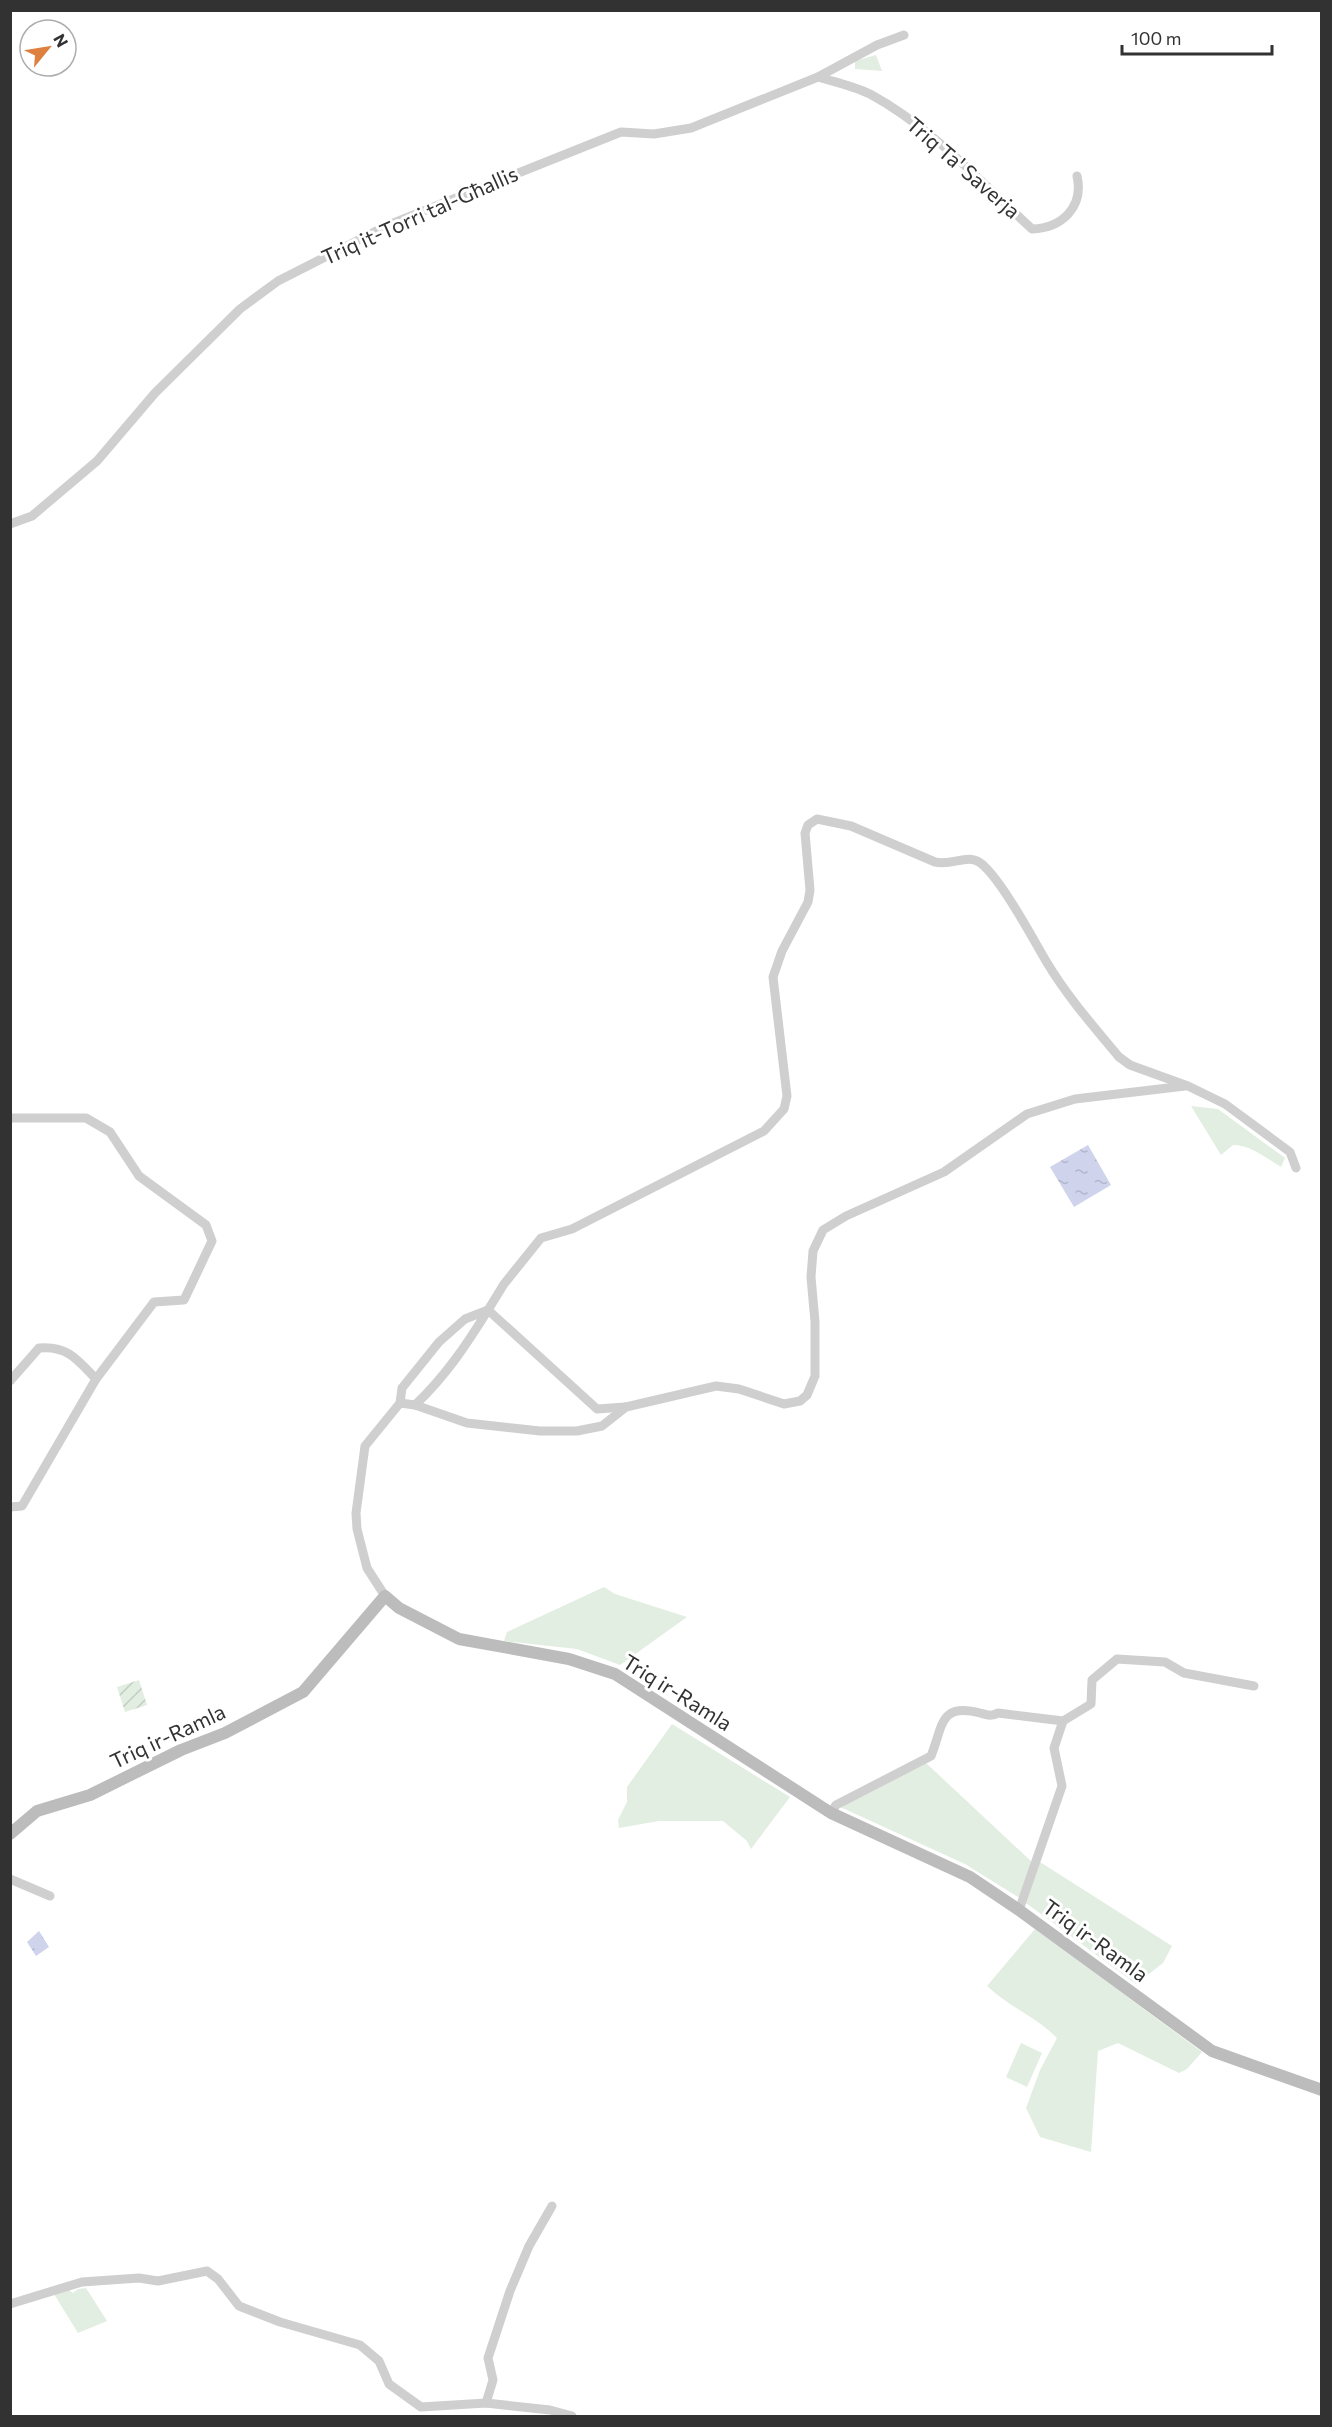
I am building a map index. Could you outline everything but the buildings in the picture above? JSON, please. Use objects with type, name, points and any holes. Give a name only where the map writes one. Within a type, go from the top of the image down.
[{"type":"main road","name":"Triq ir-Ramla","points":[[10,1834],[37,1811],[90,1795],[181,1750],[225,1733],[303,1692],[385,1596],[399,1608],[459,1639],[568,1659],[615,1674],[831,1813],[970,1877],[1019,1910],[1212,2051],[1322,2090]]},
{"type":"street","name":"Triq it-Torri tal-Għallis","points":[[10,524],[32,516],[97,461],[155,393],[240,309],[278,281],[386,226],[621,132],[654,134],[691,128],[818,76],[878,45],[904,35]]},
{"type":"street","name":"Triq Ta' Saverja","points":[[818,76],[867,93],[888,105],[941,145],[1032,229],[1044,228],[1069,215],[1077,200],[1077,176]]},
{"type":"street","points":[[415,1405],[465,1348],[504,1284],[541,1238],[572,1229],[764,1131],[784,1109],[787,1096],[773,977],[782,951],[808,902],[810,890],[805,833],[808,825],[817,819],[827,819],[850,826],[934,862],[947,865],[965,858],[981,863],[1034,936],[1047,962],[1119,1057],[1130,1065],[1188,1086],[1225,1104],[1290,1152],[1296,1168]]},
{"type":"street","points":[[488,1310],[597,1409],[626,1407],[716,1386],[739,1389],[784,1404],[800,1401],[807,1395],[815,1376],[812,1269],[813,1251],[823,1230],[846,1216],[944,1172],[1027,1114],[1075,1100],[1188,1086]]},
{"type":"street","points":[[10,1118],[86,1118],[110,1132],[140,1176],[206,1225],[212,1241],[184,1300],[154,1302],[96,1379],[22,1506],[10,1507]]},
{"type":"street","points":[[385,1596],[367,1568],[356,1514],[365,1446],[400,1403],[402,1388],[439,1342],[465,1319],[488,1310]]},
{"type":"street","points":[[10,1381],[39,1348],[56,1346],[77,1359],[96,1379]]},
{"type":"street","points":[[400,1403],[415,1405],[467,1423],[540,1431],[577,1431],[602,1426],[626,1407]]},
{"type":"street","points":[[831,1813],[836,1806],[931,1756],[938,1730],[945,1717],[953,1711],[969,1710],[992,1716],[998,1713],[1063,1721],[1091,1704],[1092,1680],[1117,1659],[1165,1662],[1184,1673],[1254,1686]]},
{"type":"street","points":[[1019,1910],[1062,1786],[1054,1748],[1063,1721]]},
{"type":"street","points":[[10,1879],[50,1896]]},
{"type":"street","points":[[486,2403],[493,2380],[488,2358],[518,2273],[552,2206]]},
{"type":"street","points":[[10,2304],[82,2283],[139,2278],[158,2281],[207,2271],[218,2279],[239,2306],[279,2322],[360,2345],[379,2361],[389,2384],[422,2407],[486,2403],[550,2410],[572,2416]]},
{"type":"shaded area","points":[[876,55],[882,71],[855,69],[855,61]]},
{"type":"shaded area","points":[[1191,1106],[1218,1109],[1285,1158],[1281,1167],[1246,1147],[1233,1145],[1221,1155]]},
{"type":"shaded area","points":[[604,1587],[615,1594],[687,1617],[620,1665],[577,1649],[504,1641],[507,1632]]},
{"type":"shaded area","points":[[139,1680],[147,1705],[125,1712],[117,1687]]},
{"type":"shaded area","points":[[672,1724],[790,1797],[751,1849],[747,1841],[723,1821],[659,1821],[619,1828],[618,1820],[627,1802],[627,1787]]},
{"type":"shaded area","points":[[925,1762],[1033,1863],[1022,1894],[1018,1897],[965,1864],[838,1806]]},
{"type":"shaded area","points":[[1040,1862],[1172,1946],[1163,1963],[1136,1984],[1026,1903]]},
{"type":"shaded area","points":[[1035,1929],[1202,2052],[1187,2069],[1179,2073],[1118,2043],[1098,2051],[1091,2152],[1040,2137],[1026,2108],[1040,2070],[1057,2038],[987,1986]]},
{"type":"shaded area","points":[[1021,2043],[1042,2053],[1027,2087],[1006,2077]]},
{"type":"shaded area","points":[[86,2288],[107,2321],[78,2333],[54,2294],[69,2290],[73,2293],[78,2289]]},
{"type":"water","points":[[1088,1145],[1111,1185],[1074,1207],[1050,1167]]},
{"type":"water","points":[[39,1931],[49,1947],[36,1956],[27,1942]]}]
